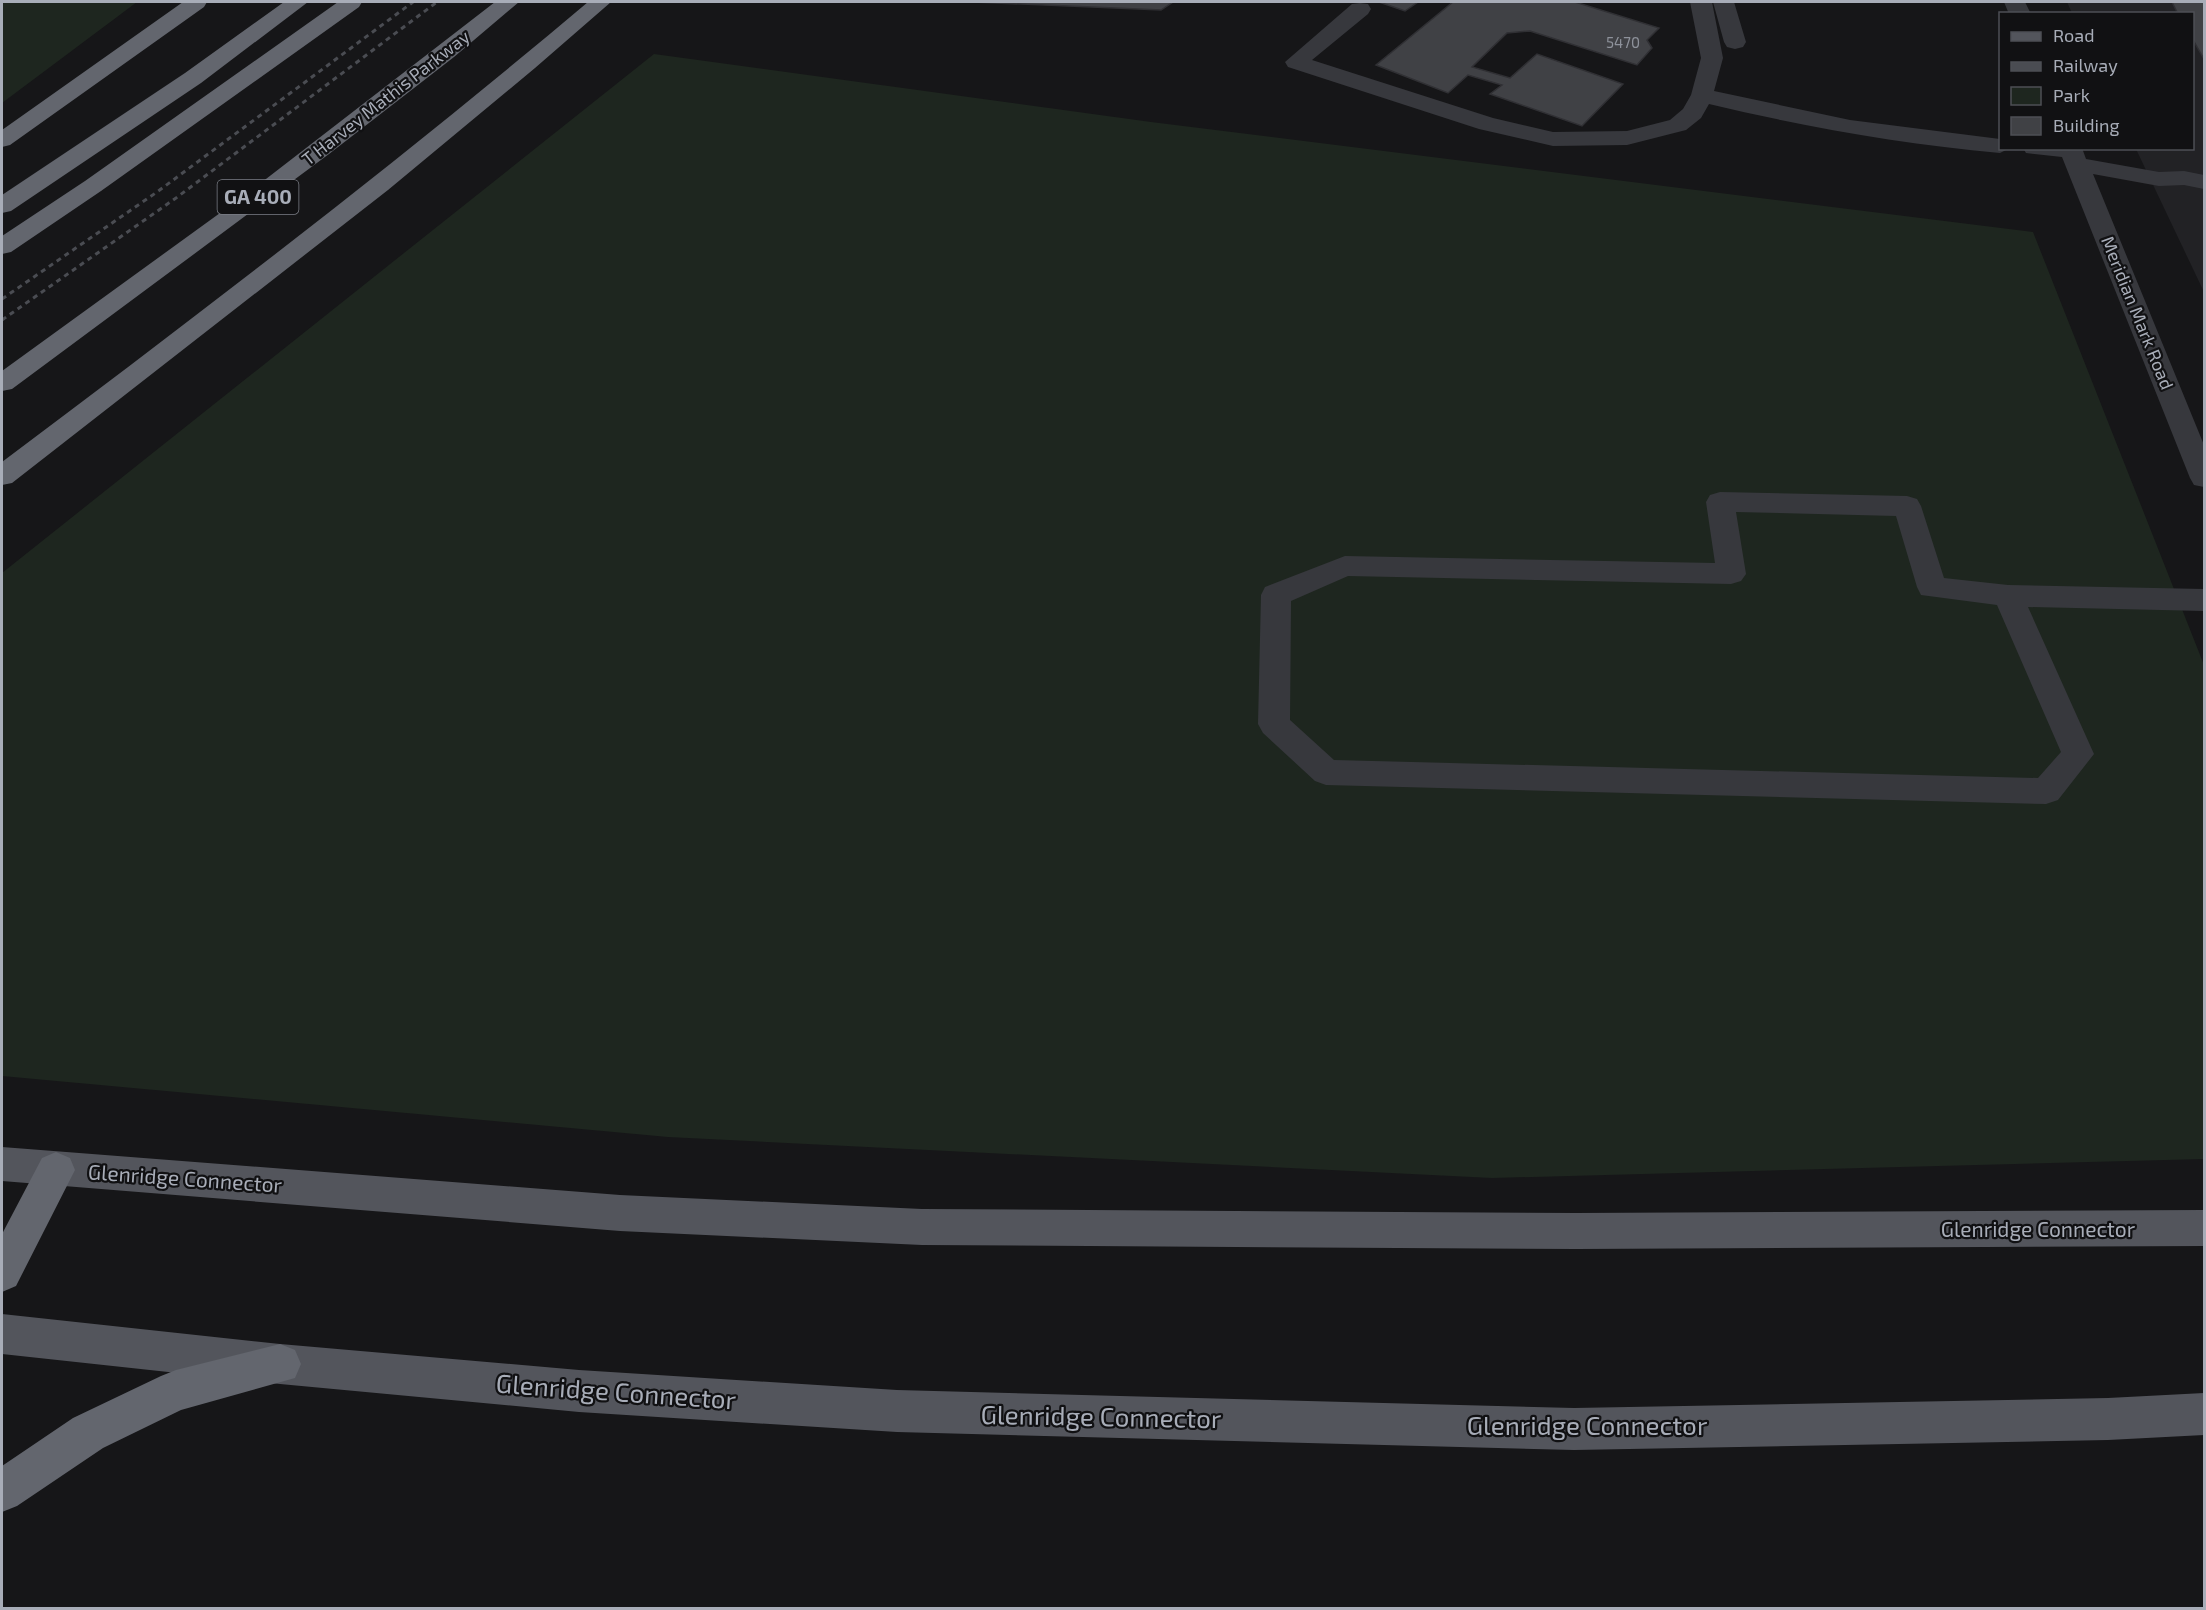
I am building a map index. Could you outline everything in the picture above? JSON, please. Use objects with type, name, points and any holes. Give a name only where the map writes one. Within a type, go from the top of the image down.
[{"type":"highway","points":[[2,140],[196,2]]},
{"type":"highway","points":[[2,206],[193,78],[297,2]]},
{"type":"highway","points":[[2,247],[141,153],[351,2]]},
{"type":"highway","name":"T Harvey Mathis Parkway","points":[[2,383],[234,216],[508,2]]},
{"type":"highway","points":[[2,476],[324,230],[444,134],[600,2]]},
{"type":"highway","points":[[2,1274],[56,1170]]},
{"type":"highway","points":[[2,1491],[88,1433],[176,1391],[280,1364]]},
{"type":"main road","name":"Glenridge Connector","points":[[2,1164],[620,1213],[922,1227],[1576,1231],[2205,1228]]},
{"type":"main road","name":"Glenridge Connector","points":[[2,1334],[280,1364],[579,1391],[920,1412],[1574,1429],[2096,1420],[2205,1414]]},
{"type":"street","points":[[1360,9],[1296,62],[1487,124],[1553,139],[1627,138],[1678,125],[1693,113],[1702,95],[1712,58],[1701,2]]},
{"type":"street","points":[[1723,2],[1735,42]]},
{"type":"street","points":[[1702,95],[1771,112],[1933,141],[1999,146]]},
{"type":"street","points":[[2045,150],[2073,155],[2159,179],[2184,178],[2205,182]]},
{"type":"street","name":"Meridian Mark Road","points":[[2073,155],[2205,478]]},
{"type":"street","points":[[2008,596],[2078,754],[2046,791],[1326,772],[1275,724],[1276,595],[1345,566],[1731,574],[1720,502],[1907,506],[1932,587],[2008,596],[2205,600]]},
{"type":"shaded area","points":[[2067,2],[2204,2],[2204,292],[2136,150],[2194,150],[2194,12],[2072,12]]},
{"type":"green space","points":[[2,2],[137,2],[2,103]]},
{"type":"green space","points":[[654,54],[1151,122],[2033,232],[2204,665],[2204,1159],[1492,1178],[668,1137],[2,1076],[2,573]]},
{"type":"building","points":[[972,2],[1173,2],[1161,10]]},
{"type":"building","points":[[1379,2],[1418,2],[1405,11]]},
{"type":"building","points":[[1453,2],[1575,2],[1659,28],[1647,40],[1652,48],[1637,65],[1530,31],[1507,33],[1472,67],[1510,78],[1537,54],[1623,84],[1582,126],[1490,94],[1502,85],[1468,75],[1448,93],[1376,65]]},
{"type":"building","points":[[2172,2],[2204,2],[2204,59],[2194,42],[2194,12],[2177,12]]},
{"type":"railway","points":[[2,299],[157,192],[413,2]]},
{"type":"railway","points":[[2,320],[176,198],[437,2]]}]
